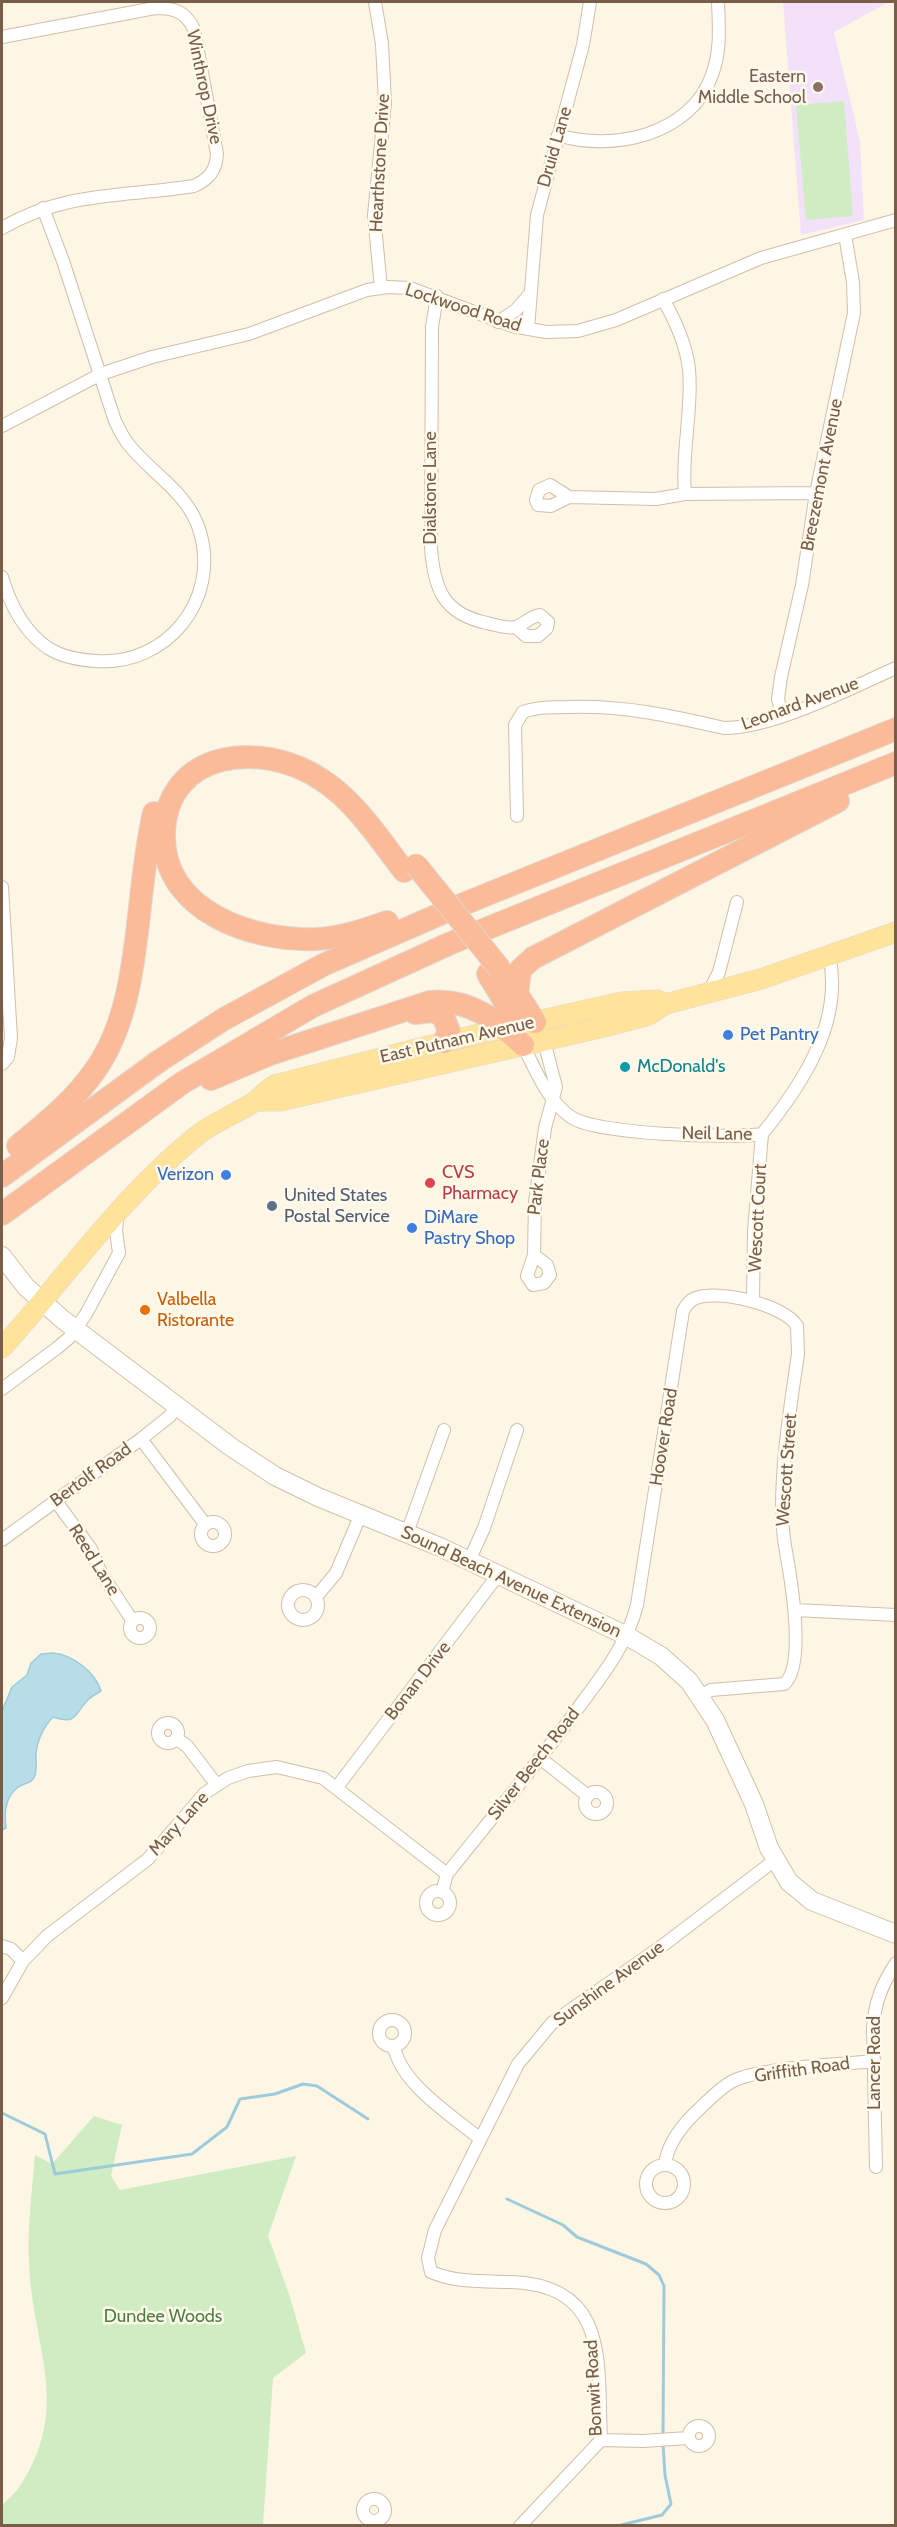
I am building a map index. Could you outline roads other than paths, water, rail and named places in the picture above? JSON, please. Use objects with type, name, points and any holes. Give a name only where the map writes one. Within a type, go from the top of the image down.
[{"type":"highway","points":[[2,1176],[159,1060],[256,1000],[357,949],[896,729]]},
{"type":"highway","points":[[2,1160],[79,1092],[111,1043],[125,1002],[154,814],[163,790],[187,762],[210,749],[235,742],[261,742],[296,751],[325,767],[351,787],[410,868],[494,972],[518,994]]},
{"type":"highway","points":[[410,868],[334,789],[303,768],[271,757],[237,756],[204,766],[181,787],[166,817],[164,837],[166,855],[172,872],[186,893],[204,909],[225,922],[273,936],[316,939],[345,935],[532,877]]},
{"type":"highway","points":[[2,1214],[214,1062],[346,989],[468,936],[896,763]]},
{"type":"highway","points":[[524,1033],[518,994],[520,970],[533,958],[771,835],[874,785],[896,770]]},
{"type":"highway","points":[[494,972],[502,997],[524,1033]]},
{"type":"highway","points":[[90,1149],[232,1069],[413,1006],[439,1001],[472,1008],[524,1033]]},
{"type":"highway","points":[[358,1025],[433,1011],[440,1013],[447,1023],[448,1035],[444,1042]]},
{"type":"main road","name":"East Putnam Avenue","points":[[256,1101],[280,1101],[524,1033],[622,1002],[657,1000],[666,1004],[708,994],[896,932]]},
{"type":"main road","name":"East Putnam Avenue","points":[[2,1348],[118,1213],[171,1159],[201,1132],[256,1101],[263,1092],[288,1081],[444,1042],[524,1033]]},
{"type":"street","name":"Hearthstone Drive","points":[[375,2],[382,44],[385,103],[374,215],[381,288]]},
{"type":"street","name":"Druid Lane","points":[[528,329],[537,215],[583,45],[590,2]]},
{"type":"street","points":[[558,135],[592,142],[636,137],[662,129],[691,108],[705,90],[716,64],[719,44],[718,2]]},
{"type":"street","name":"Winthrop Drive","points":[[2,37],[132,11],[168,8],[177,10],[190,20],[198,45],[217,154],[213,173],[205,181],[194,186],[71,200],[43,208],[2,228]]},
{"type":"street","points":[[2,577],[16,614],[34,636],[47,647],[61,654],[89,661],[127,660],[154,650],[170,638],[185,622],[198,598],[205,568],[196,520],[180,495],[127,442],[115,421],[43,208]]},
{"type":"street","name":"Lockwood Road","points":[[2,426],[101,374],[152,357],[249,334],[342,298],[381,288],[410,288],[437,296],[498,322],[528,329],[554,333],[588,329],[761,258],[896,220]]},
{"type":"street","name":"Breezemont Avenue","points":[[782,714],[778,699],[781,677],[802,585],[816,493],[854,313],[853,282],[845,235]]},
{"type":"street","points":[[498,322],[524,304],[530,294]]},
{"type":"street","name":"Dialstone Lane","points":[[437,296],[432,327],[431,548],[434,579],[444,600],[455,610],[483,622],[516,627]]},
{"type":"street","points":[[663,299],[681,337],[689,368],[683,471],[685,494]]},
{"type":"street","points":[[569,497],[656,499],[685,494],[816,493]]},
{"type":"street","name":"Leonard Avenue","points":[[517,816],[515,725],[523,712],[532,709],[584,706],[635,709],[724,728],[748,726],[896,668]]},
{"type":"street","points":[[2,887],[11,1038],[5,1061]]},
{"type":"street","points":[[708,994],[719,972],[737,902]]},
{"type":"street","name":"Neil Lane","points":[[554,1100],[578,1121],[601,1128],[719,1135],[762,1134],[799,1086],[816,1053],[832,981],[829,955]]},
{"type":"street","points":[[524,1033],[546,1091],[554,1100]]},
{"type":"street","name":"Park Place","points":[[524,1033],[556,1087],[545,1128],[533,1220],[534,1255]]},
{"type":"street","name":"Wescott Court","points":[[753,1301],[754,1231],[762,1134]]},
{"type":"street","points":[[2,1389],[57,1348],[76,1329],[119,1253],[116,1230],[118,1213]]},
{"type":"street","name":"Sound Beach Avenue Extension","points":[[2,1257],[42,1302],[251,1461],[284,1481],[470,1561],[627,1636],[672,1665],[700,1696],[741,1773],[775,1860],[789,1882],[812,1902],[896,1934]]},
{"type":"street","name":"Hoover Road","points":[[627,1636],[637,1605],[683,1311],[691,1301],[699,1297],[753,1301]]},
{"type":"street","name":"Wescott Street","points":[[700,1696],[711,1690],[776,1687],[790,1680],[794,1664],[795,1610],[781,1522],[798,1354],[798,1326],[786,1312],[753,1301]]},
{"type":"street","name":"Bertolf Road","points":[[2,1540],[141,1439],[170,1416],[177,1405]]},
{"type":"street","points":[[407,1533],[444,1430]]},
{"type":"street","points":[[470,1561],[484,1528],[517,1430]]},
{"type":"street","points":[[141,1439],[205,1524]]},
{"type":"street","name":"Reed Lane","points":[[55,1500],[91,1549],[101,1573],[132,1620]]},
{"type":"street","points":[[316,1597],[336,1573],[362,1514]]},
{"type":"street","name":"Bonan Drive","points":[[337,1787],[498,1575]]},
{"type":"street","points":[[795,1610],[896,1615]]},
{"type":"street","name":"Silver Beech Road","points":[[442,1892],[447,1874],[540,1758],[600,1678],[627,1636]]},
{"type":"street","points":[[177,1739],[187,1746],[216,1784]]},
{"type":"street","points":[[540,1758],[588,1796]]},
{"type":"street","name":"Mary Lane","points":[[2,1998],[23,1961],[47,1936],[148,1859],[216,1784],[248,1771],[277,1767],[323,1778],[447,1874]]},
{"type":"street","name":"Sunshine Avenue","points":[[431,2272],[428,2261],[435,2230],[479,2138],[518,2064],[552,2023],[662,1946],[775,1860]]},
{"type":"street","points":[[2,1946],[11,1949],[23,1961]]},
{"type":"street","name":"Lancer Road","points":[[876,2167],[875,2007],[883,1984],[896,1963]]},
{"type":"street","points":[[394,2046],[398,2061],[414,2083],[479,2138]]},
{"type":"street","name":"Griffith Road","points":[[665,2165],[666,2155],[688,2120],[733,2081],[758,2074],[874,2061]]},
{"type":"street","name":"Bonwit Road","points":[[431,2272],[448,2279],[521,2282],[551,2287],[572,2299],[595,2338],[601,2440],[520,2526]]},
{"type":"street","points":[[601,2440],[688,2438]]},
{"type":"water","points":[[53,1653],[68,1657],[82,1666],[94,1677],[101,1691],[88,1699],[73,1718],[66,1720],[53,1717],[47,1725],[37,1745],[34,1778],[17,1788],[10,1796],[5,1812],[6,1828],[2,1830],[2,1711],[12,1687],[27,1675],[31,1663],[41,1654]]},
{"type":"waterway","points":[[2,2113],[45,2134],[55,2174],[192,2154],[227,2127],[240,2099],[275,2094],[303,2084],[317,2086],[368,2119]]},
{"type":"waterway","points":[[507,2199],[563,2225],[577,2237],[646,2264],[659,2275],[664,2286],[663,2438]]},
{"type":"waterway","points":[[617,2526],[662,2515],[671,2504],[665,2475],[663,2444]]},
{"type":"place","name":"Eastern Middle School","points":[[818,87]]},
{"type":"place","name":"Pet Pantry","points":[[728,1035]]},
{"type":"place","name":"McDonald's","points":[[625,1067]]},
{"type":"place","name":"Verizon","points":[[226,1175]]},
{"type":"place","name":"CVS Pharmacy","points":[[430,1183]]},
{"type":"place","name":"United States Postal Service","points":[[272,1206]]},
{"type":"place","name":"DiMare Pastry Shop","points":[[412,1228]]},
{"type":"place","name":"Valbella Ristorante","points":[[145,1310]]},
{"type":"park label","name":"Dundee Woods","points":[[163,2317]]}]
